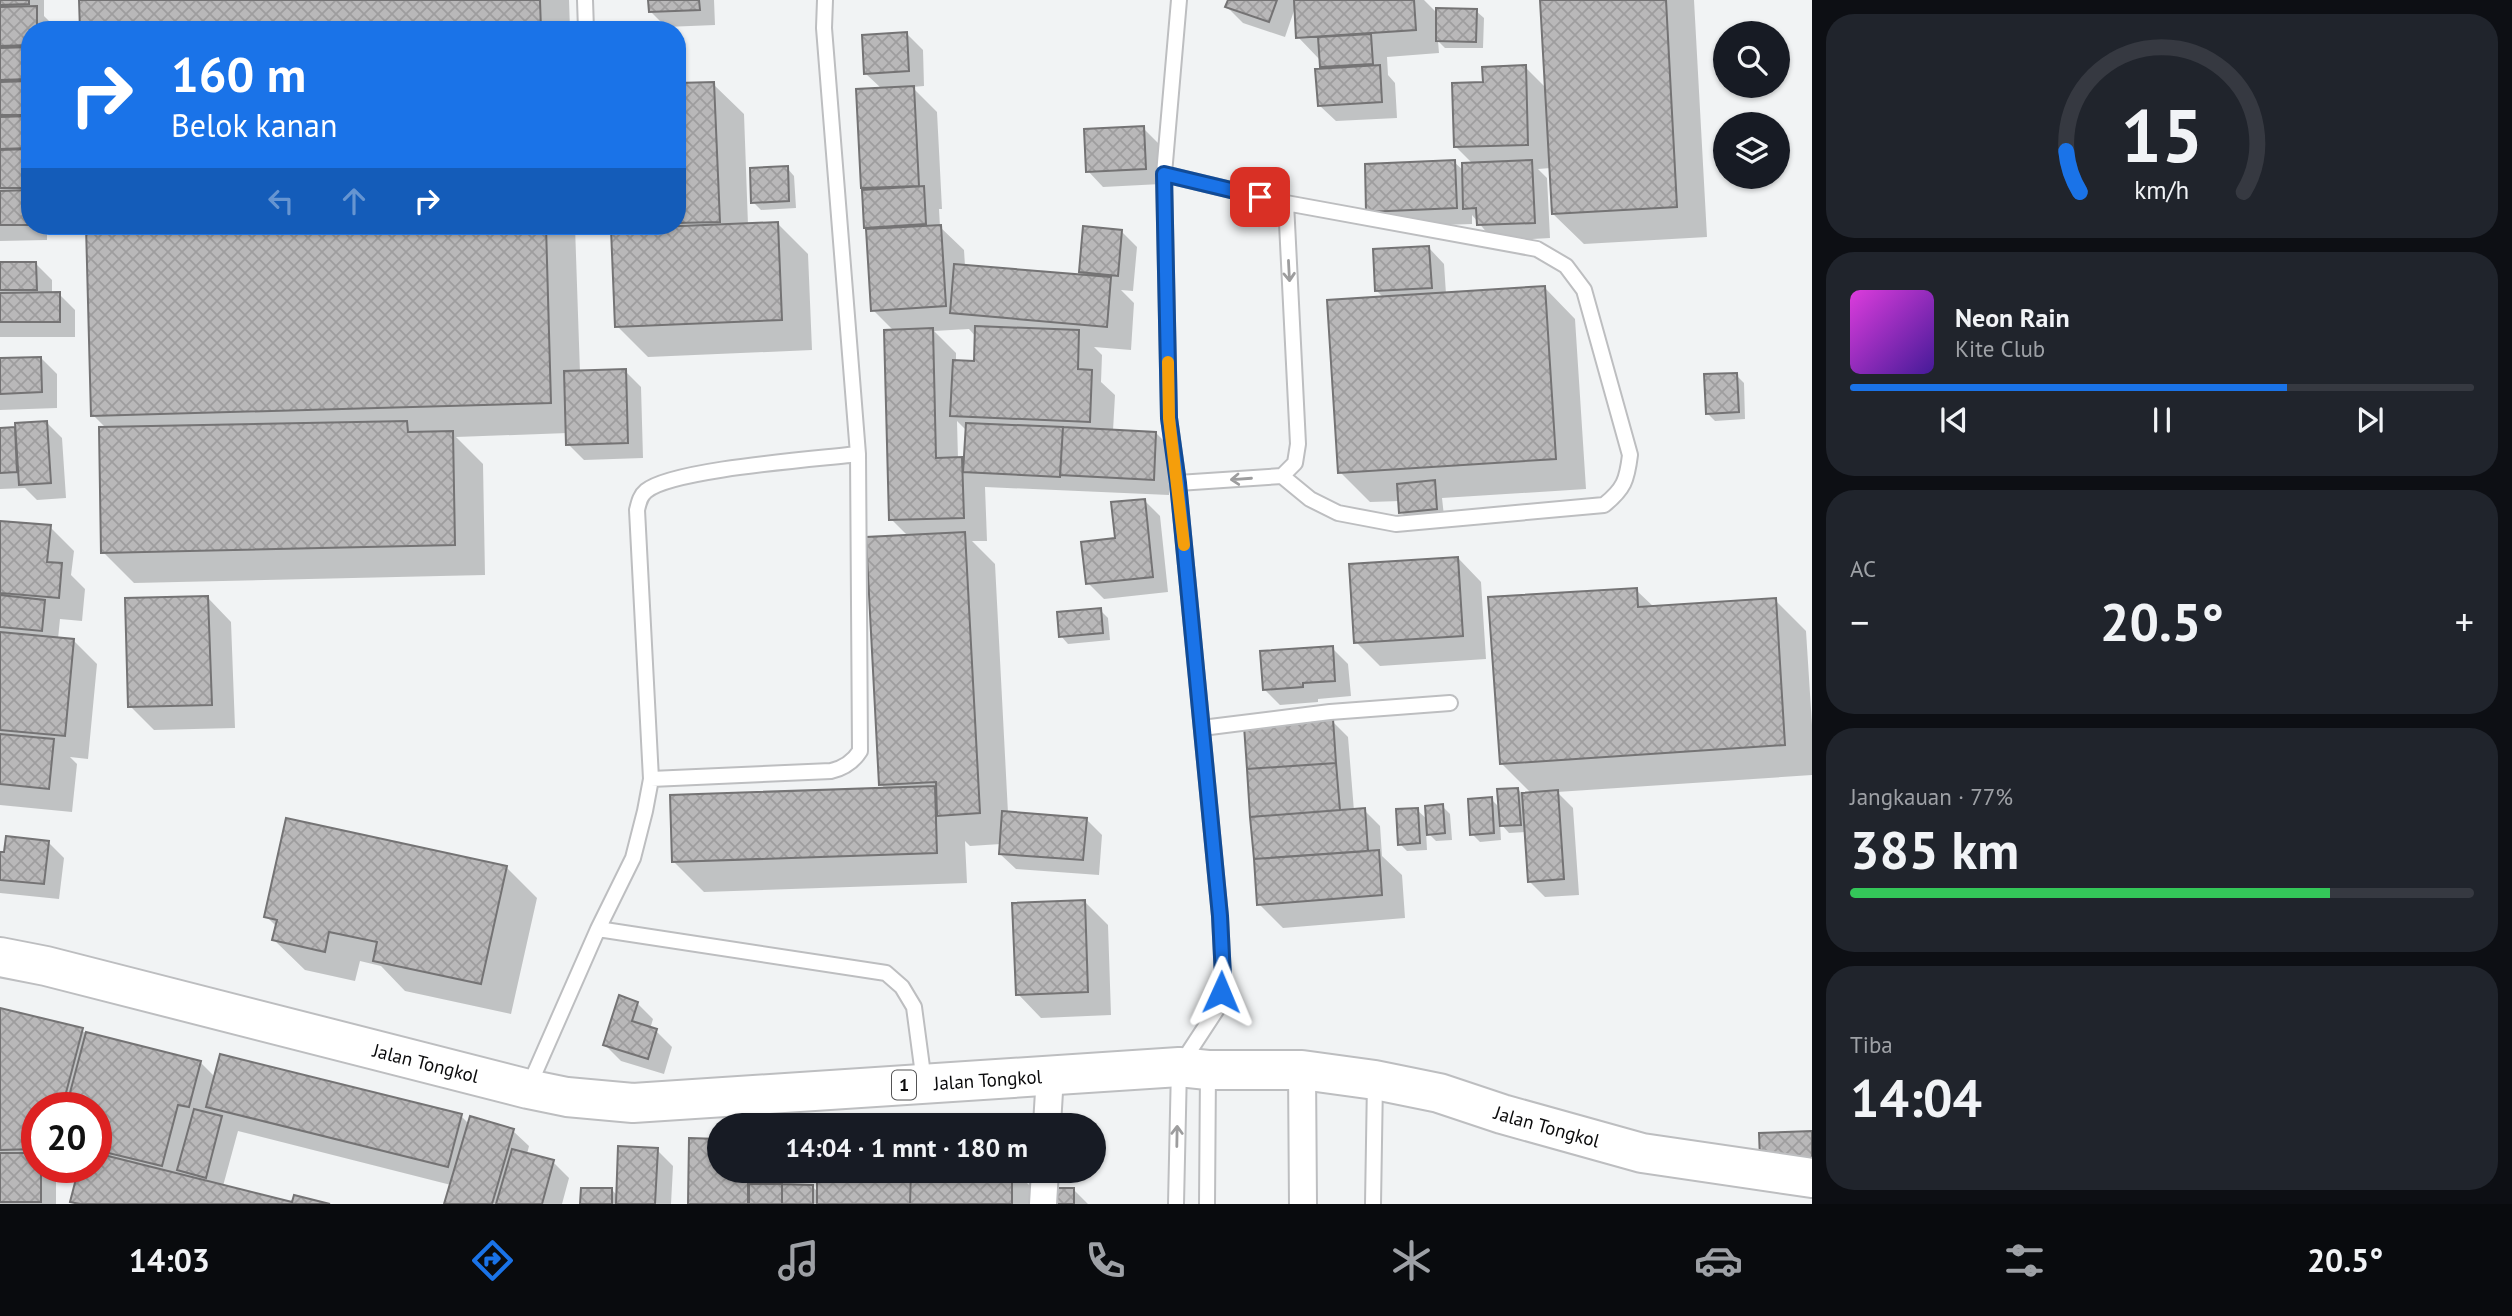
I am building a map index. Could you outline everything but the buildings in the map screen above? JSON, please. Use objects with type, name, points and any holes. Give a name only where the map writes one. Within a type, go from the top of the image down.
[{"type":"highway","name":"Jalan Tongkol","points":[[0,957],[59,969],[567,1097],[633,1103],[1051,1076],[1194,1059],[1375,1080],[1440,1093],[1502,1114],[1642,1153],[1812,1178]]},
{"type":"street","points":[[1302,1070],[1303,1204]]},
{"type":"street","points":[[1048,1113],[1051,1076]]},
{"type":"street","points":[[1042,1204],[1044,1183]]},
{"type":"lane","points":[[585,0],[586,21]]},
{"type":"lane","points":[[651,779],[831,771],[843,768],[855,759],[860,751],[858,454],[824,28],[825,0]]},
{"type":"lane","points":[[1176,1204],[1194,1059],[1219,1006],[1223,977],[1220,916],[1202,727],[1169,418],[1164,174],[1179,0]]},
{"type":"lane","points":[[1164,174],[1286,203],[1537,248],[1566,267],[1584,290],[1630,455],[1628,476],[1619,492],[1604,505],[1396,524],[1338,513],[1310,499],[1282,477],[1178,483]]},
{"type":"lane","points":[[1282,477],[1295,463],[1298,444],[1286,203]]},
{"type":"lane","points":[[528,1089],[598,929],[633,858],[645,811],[651,779],[637,510],[640,498],[647,489],[662,483],[714,471],[858,454]]},
{"type":"lane","points":[[1202,727],[1330,712],[1450,703]]},
{"type":"lane","points":[[598,929],[886,973],[902,986],[914,1007],[924,1084]]},
{"type":"lane","points":[[1194,1059],[1208,1204]]},
{"type":"lane","points":[[1373,1204],[1375,1080]]},
{"type":"slow traffic","points":[[1168,362],[1169,418],[1184,545]]},
{"type":"route","points":[[1221,992],[1223,977],[1220,916],[1178,483],[1169,418],[1164,174],[1260,197]]}]
